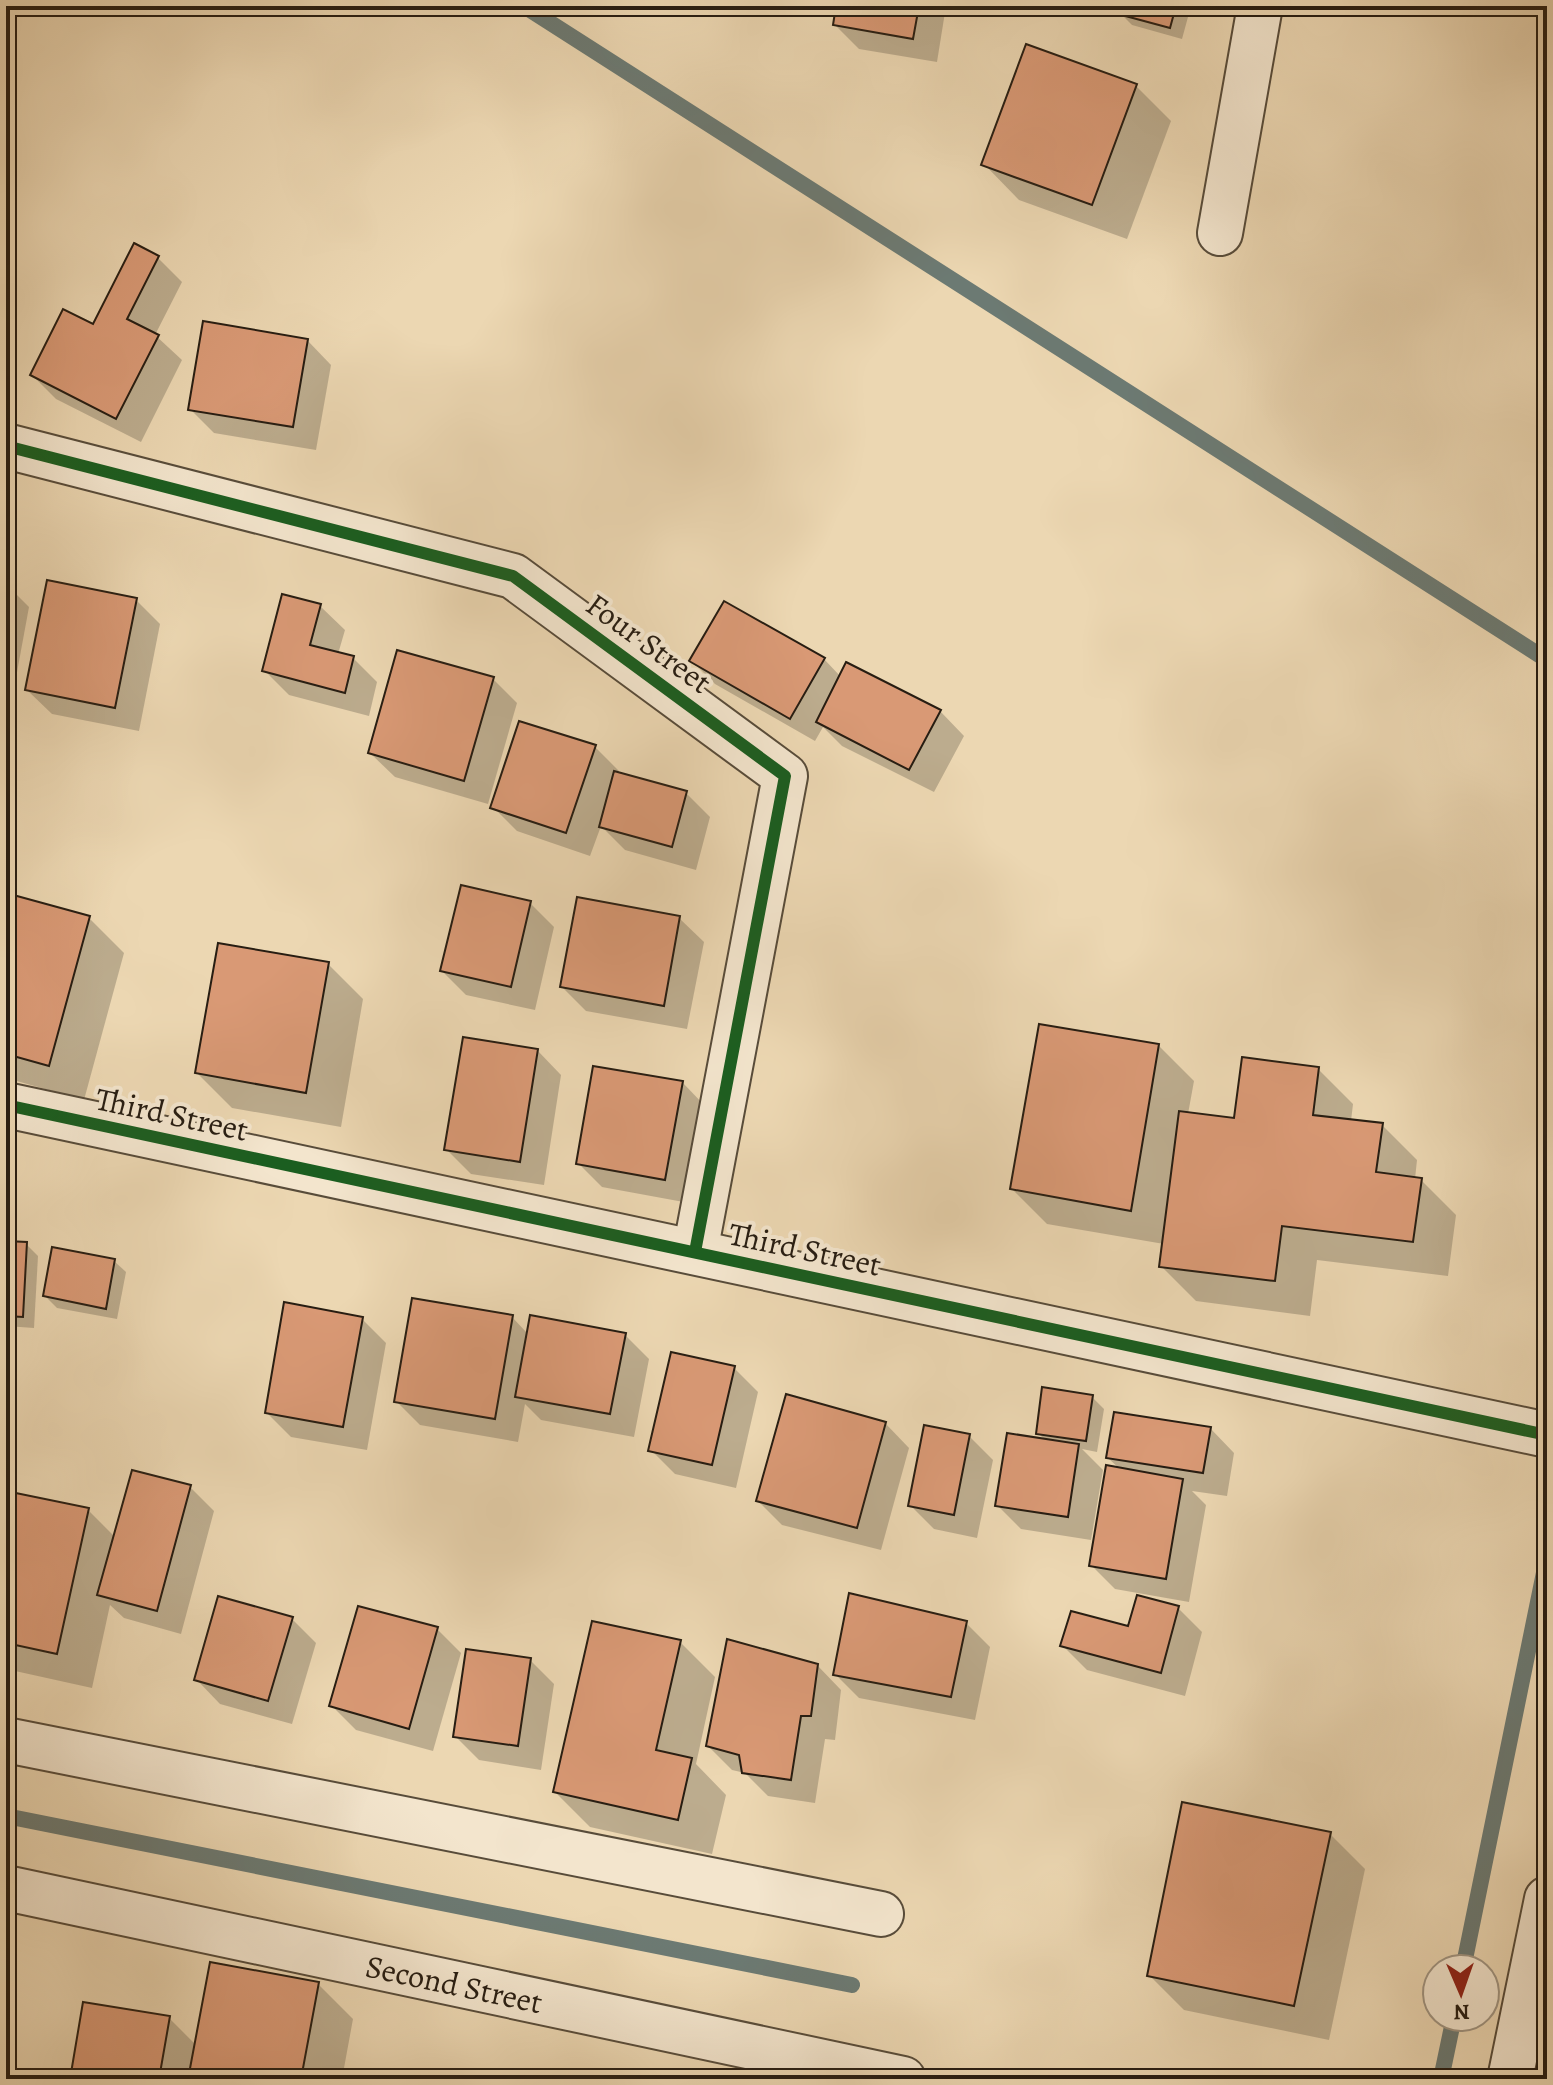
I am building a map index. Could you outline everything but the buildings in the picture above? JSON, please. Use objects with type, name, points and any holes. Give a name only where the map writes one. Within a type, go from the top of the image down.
[{"type":"street","points":[[1220,233],[1260,6]]},
{"type":"street","name":"Four Street","points":[[6,446],[513,576],[785,776],[695,1252]]},
{"type":"street","name":"Third Street","points":[[6,1105],[1547,1435]]},
{"type":"street","points":[[6,1740],[881,1914]]},
{"type":"street","name":"Second Street","points":[[6,1888],[903,2079]]},
{"type":"street","points":[[1510,2079],[1547,1899]]},
{"type":"waterway","points":[[524,6],[1547,660]]},
{"type":"waterway","points":[[1466,1953],[1547,1558]]},
{"type":"waterway","points":[[6,1816],[852,1985]]},
{"type":"waterway","points":[[1441,2079],[1451,2033]]},
{"type":"cycle path","points":[[6,446],[513,576],[785,776],[695,1252]]},
{"type":"cycle path","points":[[6,1105],[1547,1435]]}]
